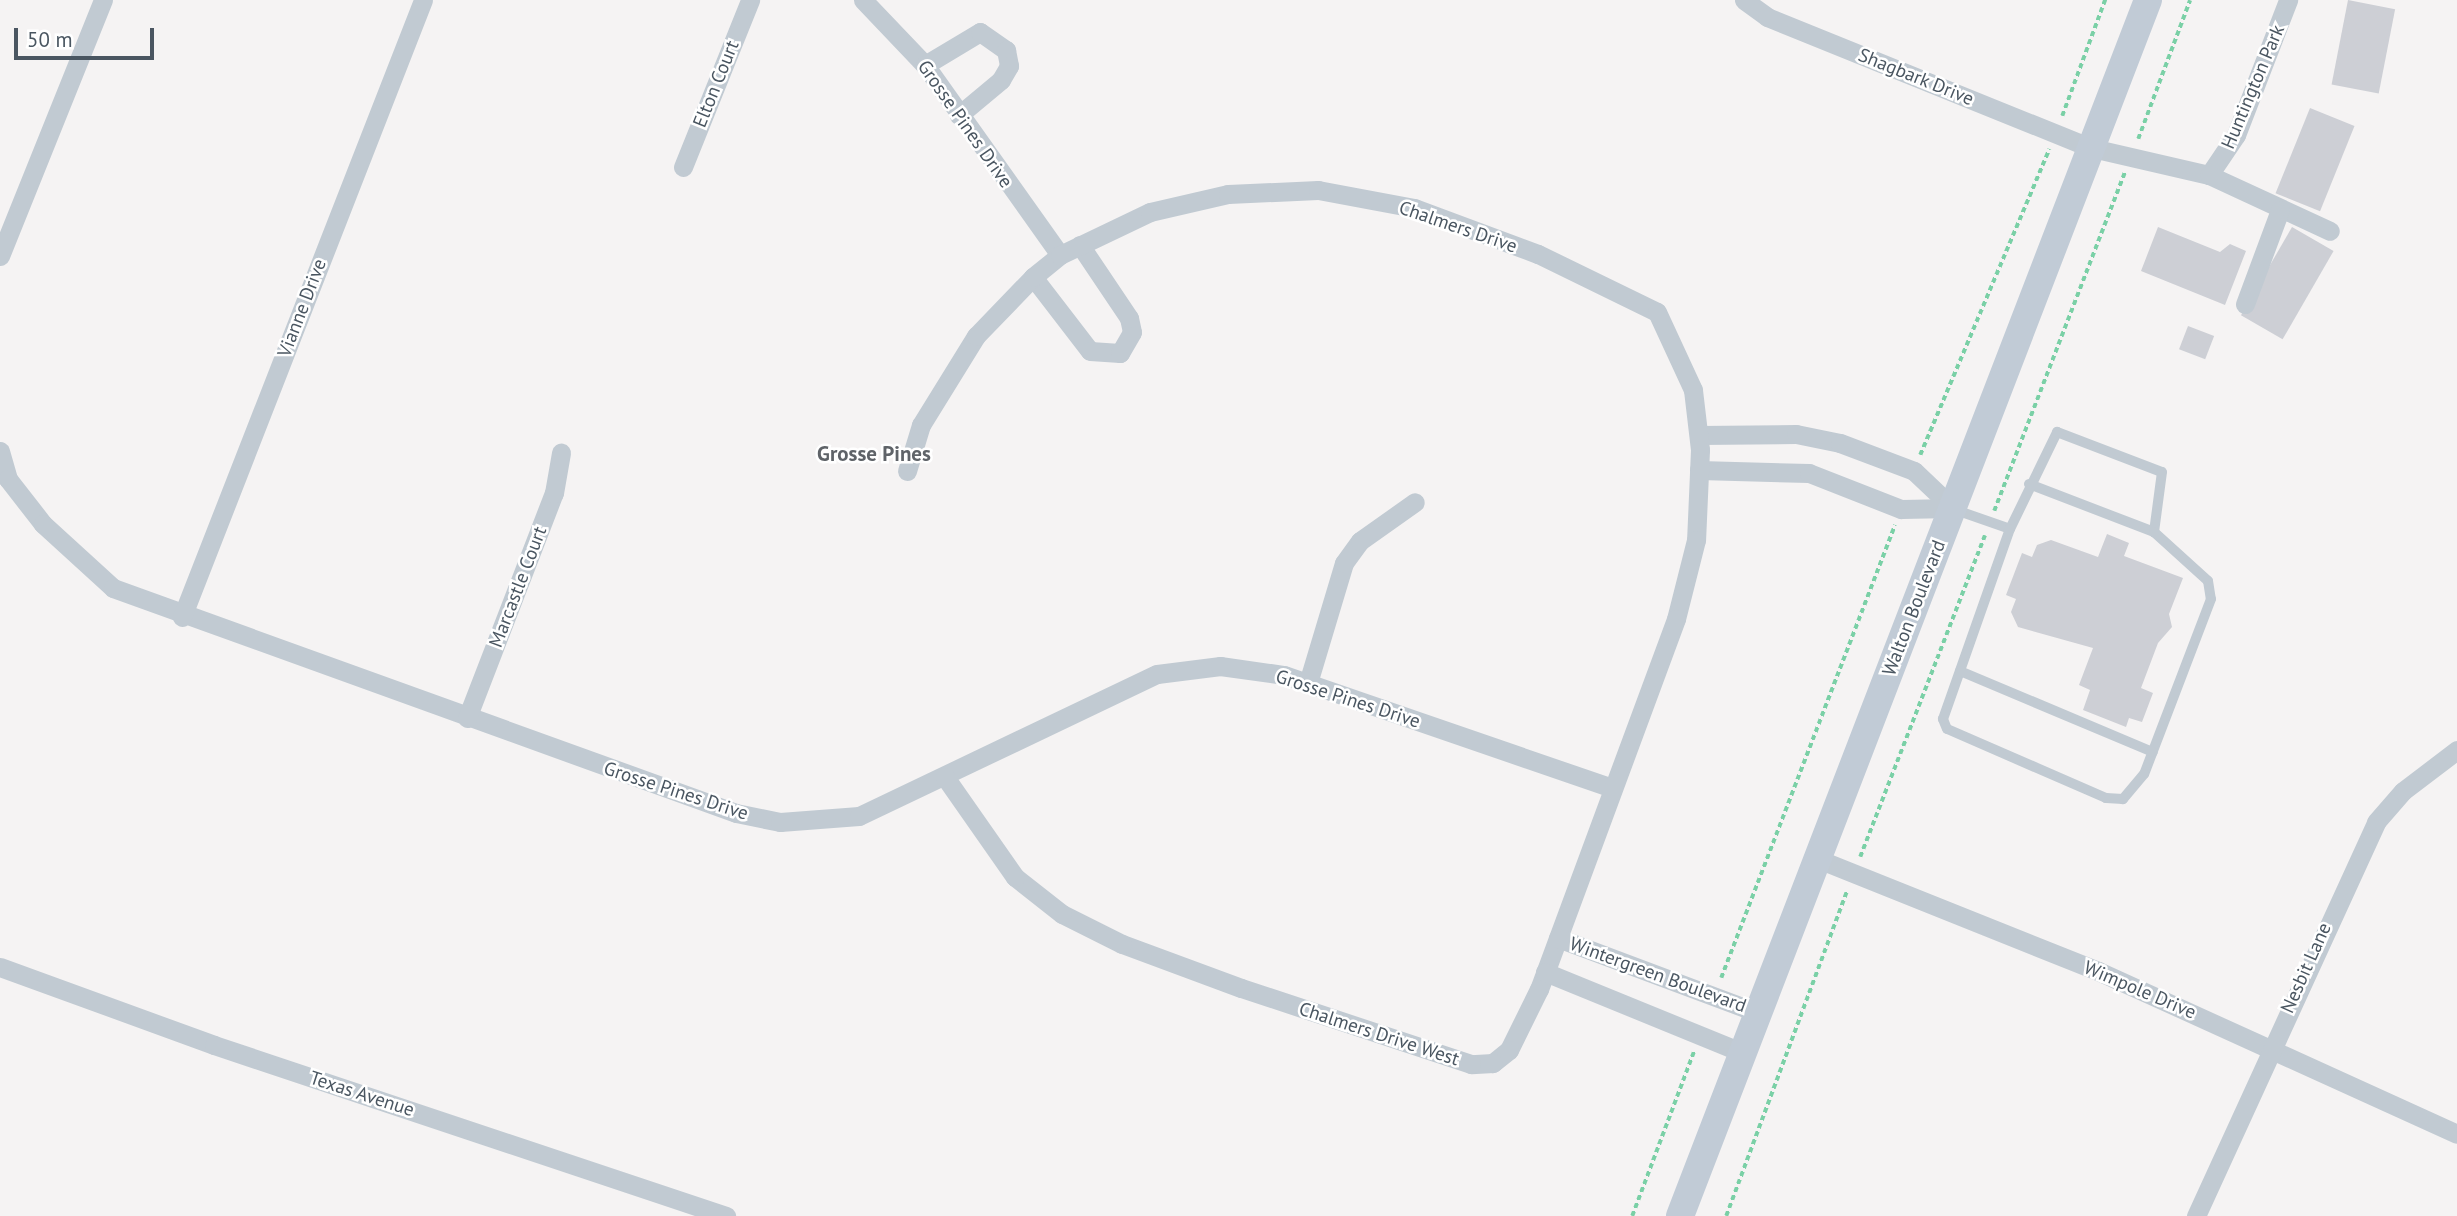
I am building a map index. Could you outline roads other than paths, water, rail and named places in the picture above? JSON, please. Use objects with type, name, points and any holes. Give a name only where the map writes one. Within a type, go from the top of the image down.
[{"type":"main road","name":"Walton Boulevard","points":[[1680,1216],[2148,0]]},
{"type":"street","points":[[0,256],[103,0]]},
{"type":"street","name":"Vianne Drive","points":[[182,617],[423,0]]},
{"type":"street","name":"Elton Court","points":[[683,167],[750,0]]},
{"type":"street","name":"Grosse Pines Drive","points":[[863,0],[925,65],[1060,255]]},
{"type":"street","name":"Shagbark Drive","points":[[1744,0],[1767,17],[2091,148]]},
{"type":"street","name":"Huntington Park","points":[[2209,175],[2236,135],[2288,0]]},
{"type":"street","points":[[925,65],[980,32],[1006,50],[1009,66],[1001,80],[959,115]]},
{"type":"street","points":[[2091,148],[2209,175],[2330,231]]},
{"type":"street","name":"Chalmers Drive","points":[[907,471],[921,425],[976,336],[1033,277],[1060,255],[1150,212],[1228,194],[1318,190],[1414,208],[1538,254],[1657,312],[1693,390],[1700,442]]},
{"type":"street","points":[[2245,304],[2280,209]]},
{"type":"street","points":[[1033,277],[1090,351],[1120,353],[1132,332],[1129,318],[1080,245]]},
{"type":"street","points":[[1700,442],[1796,434],[1914,471],[1953,508]]},
{"type":"street","name":"Chalmers Drive West","points":[[945,777],[1015,877],[1062,914],[1122,944],[1471,1064],[1493,1063],[1509,1050],[1545,972],[1610,787],[1675,619],[1696,540],[1700,442]]},
{"type":"street","name":"Grosse Pines Drive","points":[[0,450],[4,481],[82,565],[113,588],[182,617],[736,813],[779,822],[859,816],[1157,674],[1220,666],[1308,683],[1610,787]]},
{"type":"street","name":"Marcastle Court","points":[[467,719],[554,492],[561,453]]},
{"type":"street","points":[[1699,470],[1809,473],[1901,509],[1953,508]]},
{"type":"street","points":[[1308,683],[1344,563],[1360,541],[1415,502]]},
{"type":"street","name":"Nesbit Lane","points":[[2196,1216],[2376,822],[2403,791],[2457,750]]},
{"type":"street","name":"Wimpole Drive","points":[[1818,859],[2271,1047],[2457,1134]]},
{"type":"street","name":"Wintergreen Boulevard","points":[[1558,938],[1759,1013]]},
{"type":"street","name":"Texas Avenue","points":[[0,967],[214,1045],[726,1216]]},
{"type":"street","name":"Wintergreen Boulevard","points":[[1545,972],[1743,1053]]},
{"type":"lane","points":[[2029,484],[2154,532],[2208,581],[2211,599],[2153,752],[2123,799],[1952,736],[1942,719],[2010,529],[2029,484],[2050,440],[2057,432],[2073,434],[2162,472],[2154,532]]},
{"type":"lane","points":[[1953,508],[2010,529]]},
{"type":"lane","points":[[1960,671],[2153,752]]},
{"type":"district","name":"Grosse Pines","points":[[874,454]]}]
